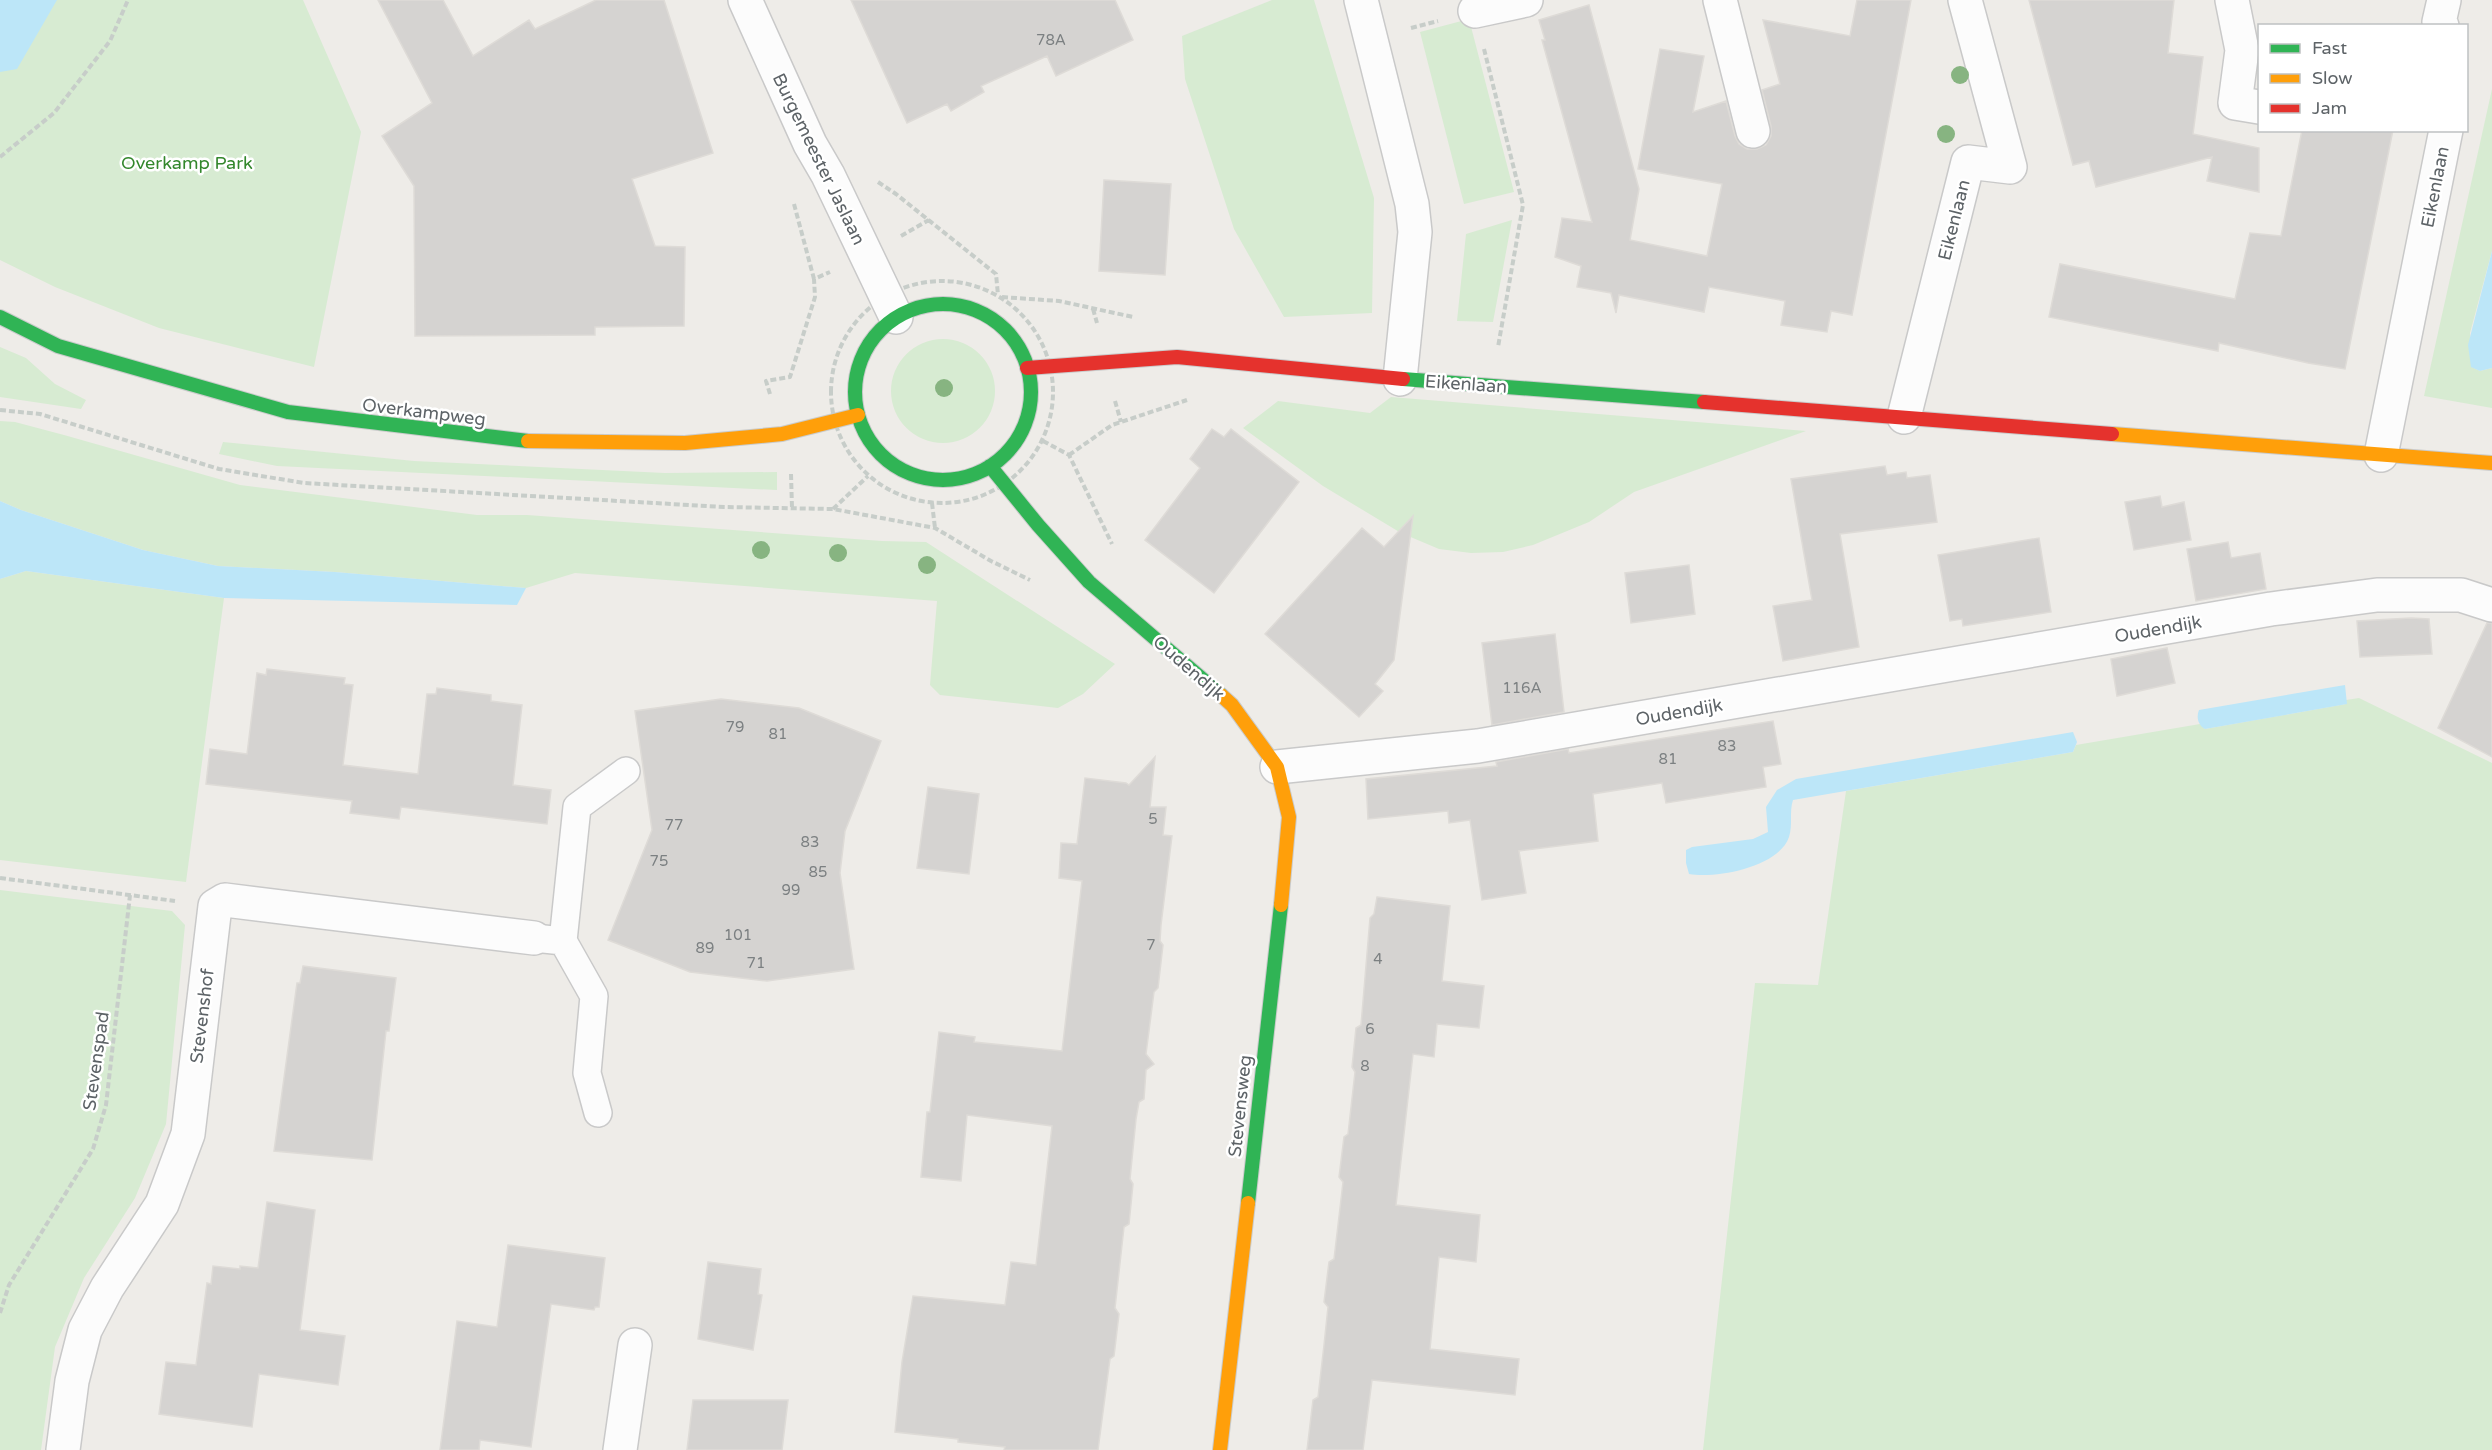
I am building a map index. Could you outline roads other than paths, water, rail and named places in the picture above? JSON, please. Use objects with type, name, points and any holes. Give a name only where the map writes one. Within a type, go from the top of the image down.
[{"type":"street","name":"Burgemeester Jaslaan","points":[[744,0],[810,144],[828,175],[891,306]]},
{"type":"street","points":[[1361,0],[1412,204],[1415,232],[1400,379]]},
{"type":"street","points":[[1475,11],[1526,0]]},
{"type":"street","points":[[1720,0],[1753,131]]},
{"type":"street","name":"Eikenlaan","points":[[1904,417],[1968,162],[2010,167],[1965,0]]},
{"type":"street","points":[[2232,0],[2242,50],[2235,103],[2258,107]]},
{"type":"street","points":[[2440,24],[2444,0]]},
{"type":"street","name":"Eikenlaan","points":[[2380,455],[2446,132]]},
{"type":"street","points":[[948,304],[983,313],[1011,336],[1027,368],[1031,386],[1030,405],[1025,423],[1016,440],[990,466],[959,478],[943,479],[911,473],[883,457],[872,444],[858,415],[855,396],[856,377],[861,359],[891,306],[913,309],[948,304]]},
{"type":"street","name":"Overkampweg","points":[[0,317],[58,346],[288,412],[515,441],[685,443],[782,434],[858,415]]},
{"type":"street","name":"Eikenlaan","points":[[1027,368],[1177,357],[1400,379],[2492,463]]},
{"type":"street","name":"Oudendijk","points":[[990,466],[1017,501],[1089,582],[1232,705],[1276,767],[1478,746],[2271,609],[2377,595],[2461,595],[2492,605]]},
{"type":"street","name":"Stevensweg","points":[[1220,1450],[1279,927],[1289,817],[1276,767]]},
{"type":"street","name":"Stevenshof","points":[[63,1450],[72,1381],[85,1330],[107,1288],[162,1204],[188,1134],[215,906],[225,900],[548,940]]},
{"type":"street","points":[[620,1450],[635,1345]]},
{"type":"lane","points":[[598,1113],[587,1073],[594,996],[548,940],[577,807],[626,771]]},
{"type":"water","points":[[0,0],[57,0],[17,69],[0,72]]},
{"type":"water","points":[[2492,251],[2492,368],[2480,371],[2471,367],[2468,345]]},
{"type":"water","points":[[0,501],[143,550],[218,566],[335,572],[526,588],[517,605],[224,598],[26,571],[0,579]]},
{"type":"water","points":[[2345,685],[2347,704],[2205,729],[2198,721],[2199,710]]},
{"type":"water","points":[[2073,732],[2077,742],[2073,752],[1793,800],[1789,837],[1783,847],[1773,856],[1745,869],[1715,875],[1689,874],[1686,850],[1692,847],[1753,839],[1768,832],[1766,807],[1777,790],[1796,779]]},
{"type":"park label","name":"Overkamp Park","points":[[187,163]]}]
